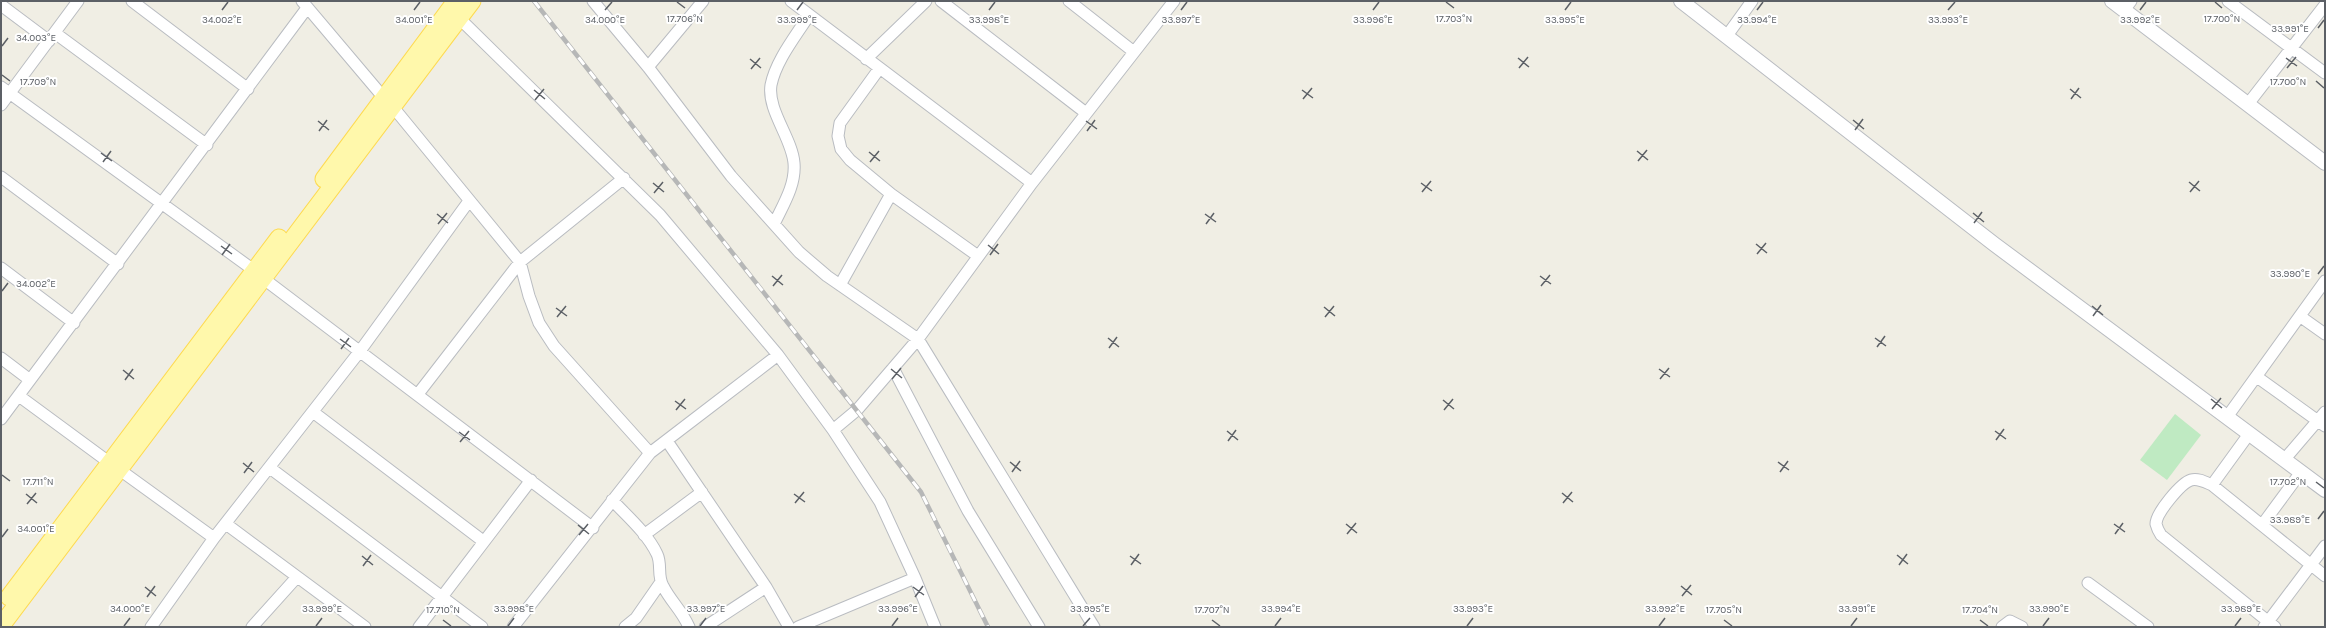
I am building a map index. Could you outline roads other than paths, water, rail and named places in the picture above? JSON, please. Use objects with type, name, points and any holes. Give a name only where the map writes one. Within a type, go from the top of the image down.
[{"type":"main road","points":[[1,626],[115,466],[459,5]]},
{"type":"main road","points":[[1,608],[115,466]]},
{"type":"street","points":[[1,105],[5,90],[52,37],[78,1]]},
{"type":"street","points":[[132,1],[248,89]]},
{"type":"street","points":[[593,1],[648,67],[731,176],[799,252],[840,285],[918,339],[1094,627]]},
{"type":"street","points":[[791,1],[879,69],[1032,183]]},
{"type":"street","points":[[866,59],[926,1]]},
{"type":"street","points":[[941,1],[1086,113]]},
{"type":"street","points":[[1069,1],[1134,52]]},
{"type":"street","points":[[834,430],[857,410],[918,339],[1032,183],[1174,1]]},
{"type":"street","points":[[1681,1],[1994,244],[2325,490]]},
{"type":"street","points":[[1726,37],[1752,1]]},
{"type":"street","points":[[2112,1],[2127,5],[2248,104],[2325,163]]},
{"type":"street","points":[[2228,1],[2325,73]]},
{"type":"street","points":[[648,67],[699,2]]},
{"type":"street","points":[[1,419],[248,89],[304,4],[388,102],[520,262],[529,296],[539,323],[554,346],[650,453]]},
{"type":"street","points":[[1,5],[52,37],[207,145]]},
{"type":"street","points":[[459,5],[660,215],[778,355],[834,430],[880,502],[915,578],[935,627]]},
{"type":"street","points":[[2248,104],[2325,5]]},
{"type":"street","points":[[774,224],[792,184],[794,163],[776,114],[771,85],[782,59],[809,15]]},
{"type":"street","points":[[879,69],[842,116],[838,136],[845,155],[891,194],[978,256]]},
{"type":"street","points":[[5,90],[259,275],[593,528]]},
{"type":"street","points":[[1,177],[118,264]]},
{"type":"street","points":[[418,394],[520,262],[624,178]]},
{"type":"street","points":[[840,285],[891,194]]},
{"type":"street","points":[[151,627],[214,538],[360,351],[469,201]]},
{"type":"street","points":[[1,268],[74,323]]},
{"type":"street","points":[[2227,417],[2325,282]]},
{"type":"street","points":[[2301,317],[2325,334]]},
{"type":"street","points":[[513,627],[593,528],[612,500],[650,453],[778,355]]},
{"type":"street","points":[[1,358],[30,380]]},
{"type":"street","points":[[893,368],[968,511],[1033,622],[1039,627]]},
{"type":"street","points":[[2257,377],[2323,420],[2284,460]]},
{"type":"street","points":[[19,396],[214,538]]},
{"type":"street","points":[[313,412],[483,541]]},
{"type":"street","points":[[2212,485],[2249,434]]},
{"type":"street","points":[[667,441],[766,588],[789,627]]},
{"type":"street","points":[[270,468],[482,627]]},
{"type":"street","points":[[2262,525],[2301,472]]},
{"type":"street","points":[[420,627],[483,541],[531,480]]},
{"type":"street","points":[[2325,546],[2310,564],[2269,625],[2161,535],[2156,523],[2163,508],[2184,484],[2197,480],[2212,485],[2262,525],[2310,564],[2325,576]]},
{"type":"street","points":[[644,535],[702,492]]},
{"type":"street","points":[[612,500],[644,535],[659,560],[661,582],[682,611],[689,627]]},
{"type":"street","points":[[226,524],[365,627]]},
{"type":"street","points":[[256,626],[297,577]]},
{"type":"street","points":[[798,627],[915,578]]},
{"type":"street","points":[[626,627],[636,618],[661,582]]},
{"type":"street","points":[[2088,583],[2148,627]]},
{"type":"street","points":[[705,627],[766,588]]},
{"type":"street","points":[[2002,627],[2010,621],[2022,627]]},
{"type":"railway","points":[[534,1],[921,492],[988,627]]}]
